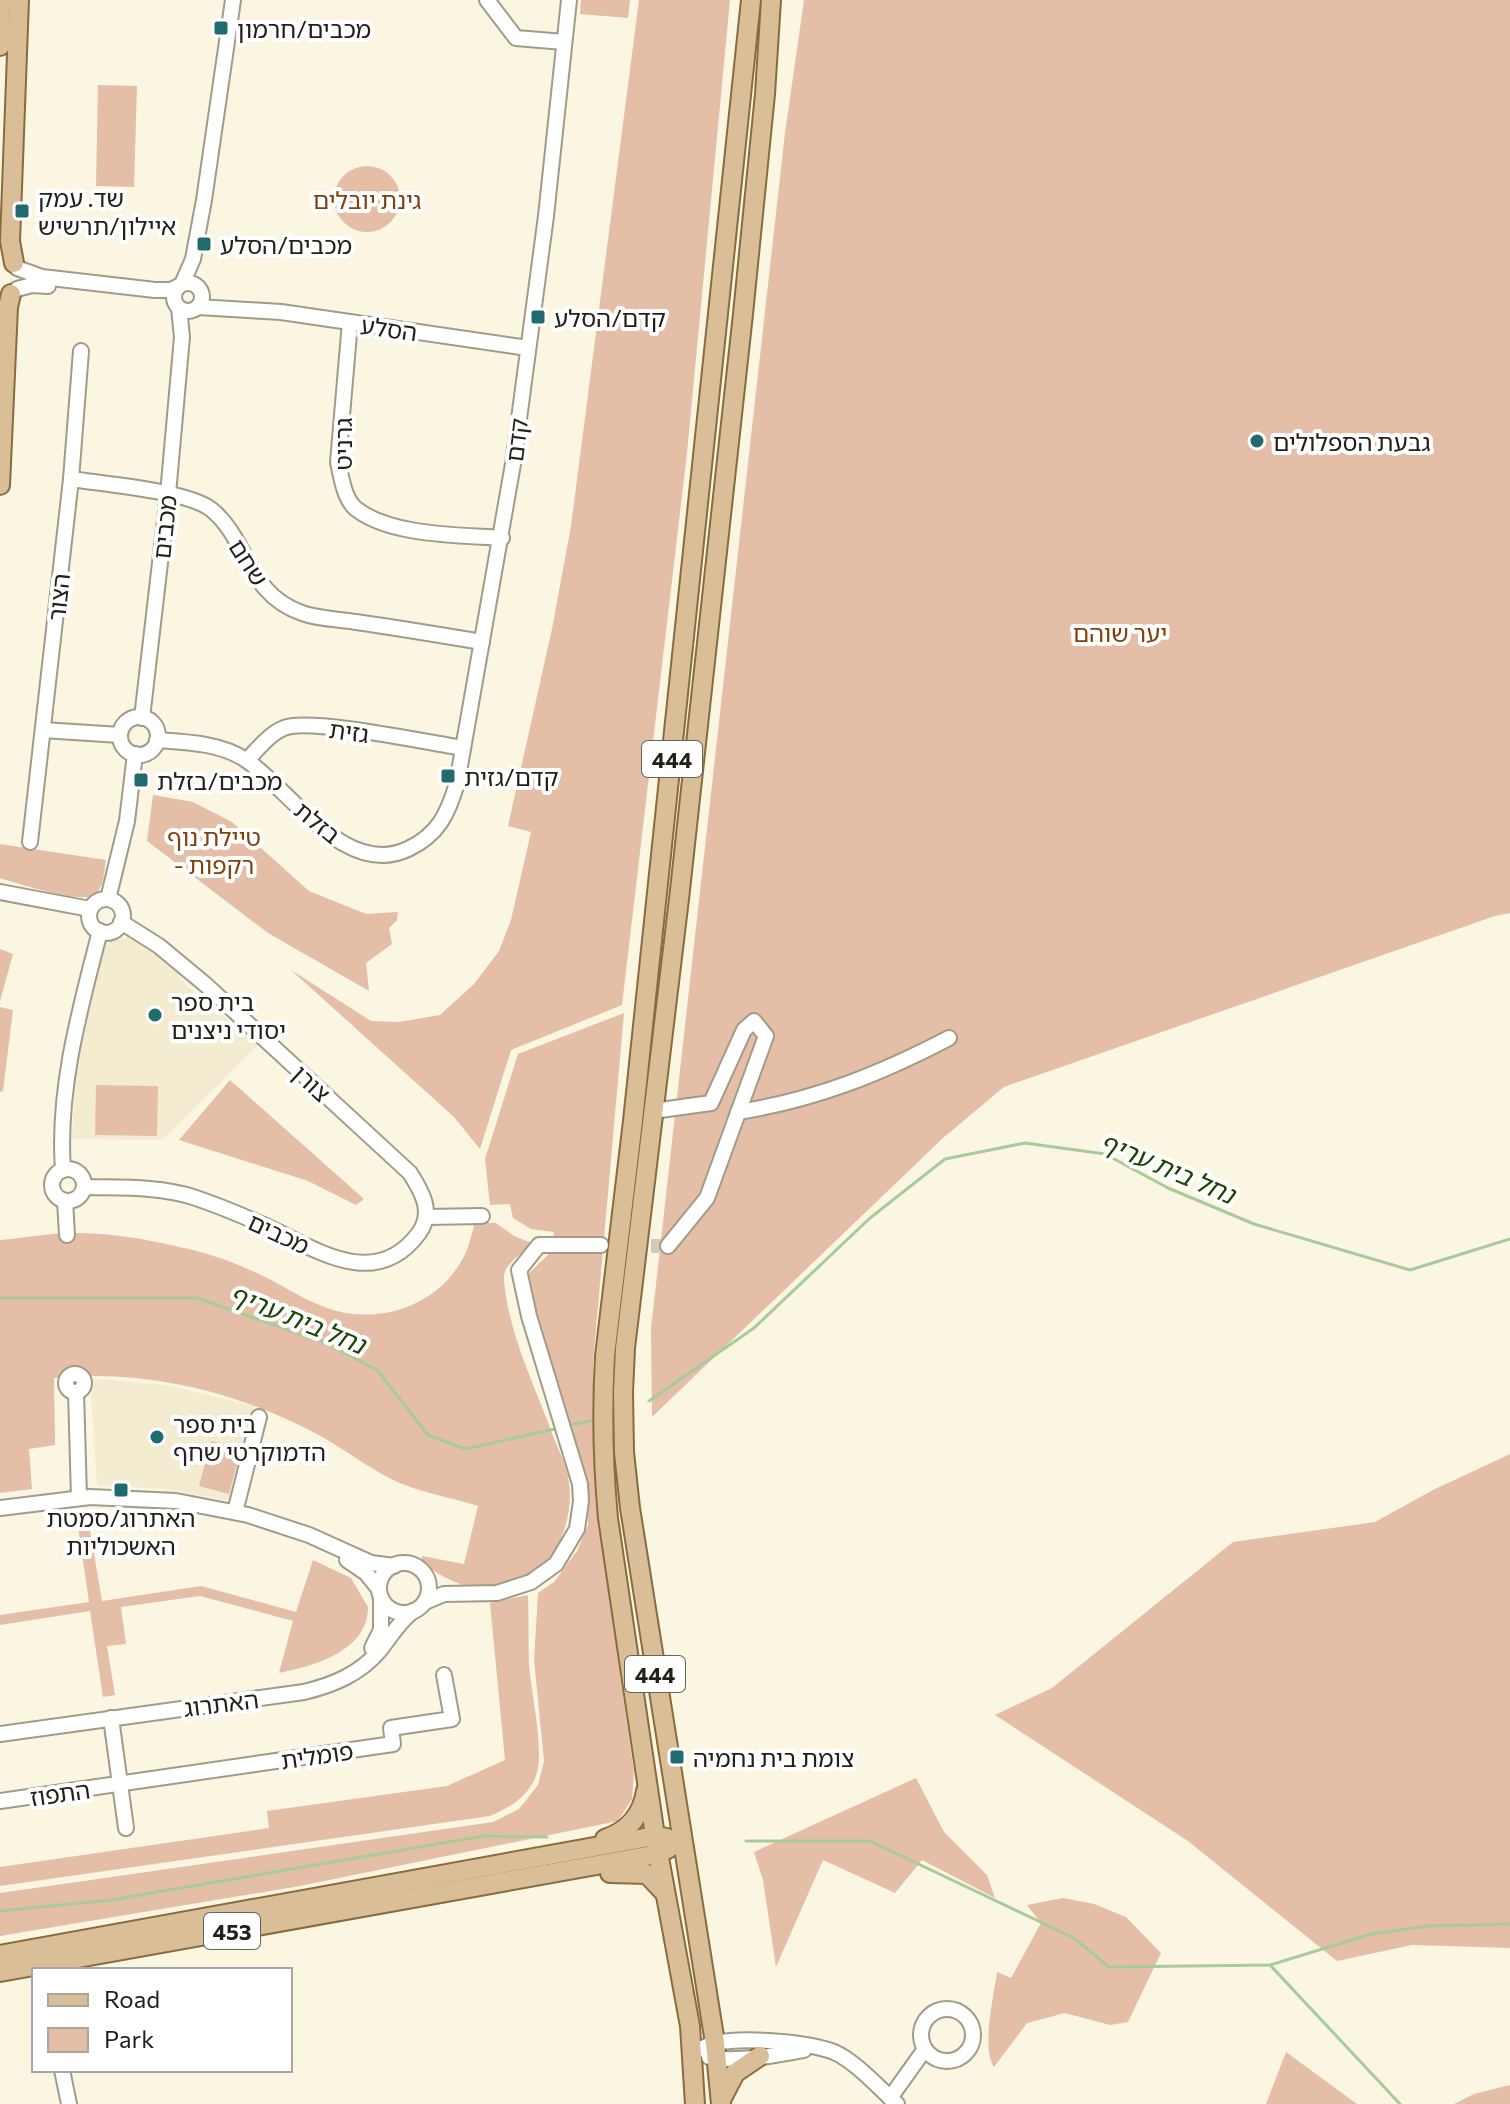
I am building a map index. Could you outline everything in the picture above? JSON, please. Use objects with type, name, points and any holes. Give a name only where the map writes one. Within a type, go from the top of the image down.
[{"type":"main road","points":[[0,46],[1,0]]},
{"type":"main road","points":[[0,485],[9,293],[20,280],[10,263],[19,0]]},
{"type":"main road","name":"444","points":[[695,2104],[693,2053],[657,1845],[607,1507],[603,1445],[605,1356],[633,1121],[751,0]]},
{"type":"main road","name":"444","points":[[721,2102],[716,2051],[638,1569],[624,1452],[623,1392],[625,1348],[679,899],[743,314],[771,0]]},
{"type":"main road","points":[[555,1854],[623,1831],[643,1806],[647,1781]]},
{"type":"main road","name":"453","points":[[0,1972],[527,1880],[681,1840]]},
{"type":"main road","name":"453","points":[[0,1955],[555,1854],[657,1845]]},
{"type":"main road","points":[[527,1880],[639,1872],[654,1879],[666,1894]]},
{"type":"main road","points":[[721,2102],[735,2073],[760,2056]]},
{"type":"street","name":"מכבים","points":[[142,718],[168,494],[182,337],[233,0]]},
{"type":"street","points":[[487,0],[516,38],[564,42]]},
{"type":"street","name":"קדם","points":[[399,853],[426,840],[442,821],[452,802],[463,748],[502,538],[546,216],[569,0]]},
{"type":"street","name":"הסלע","points":[[10,263],[42,277],[171,290],[188,298]]},
{"type":"street","name":"הסלע","points":[[9,293],[41,285],[153,298],[188,298],[528,348]]},
{"type":"street","name":"גרניט","points":[[350,322],[338,462],[342,483],[353,506],[375,520],[403,527],[502,538]]},
{"type":"street","name":"הצור","points":[[30,842],[71,479],[81,351]]},
{"type":"street","name":"שחם","points":[[71,479],[168,494],[196,501],[212,509],[229,530],[253,575],[273,597],[302,613],[482,642]]},
{"type":"street","points":[[142,718],[153,723],[157,740],[149,752],[135,754],[124,747],[120,735],[125,723],[142,718]]},
{"type":"street","name":"גזית","points":[[247,760],[269,737],[294,725],[342,729],[463,748]]},
{"type":"street","points":[[43,730],[120,735]]},
{"type":"street","name":"בזלת","points":[[157,740],[216,748],[247,760],[328,833],[355,850],[381,856],[399,853]]},
{"type":"street","points":[[108,899],[127,821],[135,754]]},
{"type":"street","points":[[0,892],[90,909]]},
{"type":"street","points":[[108,899],[119,905],[123,916],[112,931],[100,931],[89,920],[90,909],[97,901],[108,899]]},
{"type":"street","name":"צורן","points":[[121,922],[159,946],[206,985],[410,1173],[422,1190],[426,1217]]},
{"type":"street","points":[[63,1170],[61,1128],[64,1096],[86,982],[100,931]]},
{"type":"street","points":[[653,1111],[711,1103],[744,1030],[754,1021],[766,1036],[707,1198],[668,1246]]},
{"type":"street","points":[[738,1112],[797,1101],[865,1078],[949,1038]]},
{"type":"street","points":[[63,1170],[77,1172],[84,1187],[79,1198],[65,1201],[56,1196],[51,1186],[56,1174],[63,1170]]},
{"type":"street","name":"מכבים","points":[[84,1187],[141,1189],[190,1196],[244,1216],[316,1251],[358,1263],[394,1257],[412,1242],[426,1217]]},
{"type":"street","points":[[65,1201],[67,1235]]},
{"type":"street","points":[[426,1217],[482,1216]]},
{"type":"street","points":[[0,1516],[105,1504],[156,1505],[211,1513],[286,1534],[336,1554],[366,1573],[387,1606],[396,1612],[419,1606],[444,1594],[507,1591],[531,1582],[556,1564],[570,1545],[580,1516],[580,1484],[551,1395],[519,1270],[539,1245],[601,1245]]},
{"type":"street","points":[[76,1392],[79,1498]]},
{"type":"street","points":[[235,1512],[259,1417]]},
{"type":"street","points":[[0,1508],[79,1498],[157,1498],[235,1512],[309,1535],[371,1563],[413,1565],[433,1582],[457,1593]]},
{"type":"street","points":[[380,1594],[382,1576],[394,1566]]},
{"type":"street","points":[[419,1606],[429,1591],[425,1575]]},
{"type":"street","name":"האתרוג","points":[[0,1731],[321,1680],[347,1669],[374,1646],[383,1620],[380,1594]]},
{"type":"street","name":"האתרוג","points":[[0,1731],[304,1692],[326,1686],[362,1668],[398,1624],[419,1606]]},
{"type":"street","name":"פומלית","points":[[120,1784],[393,1744],[391,1728],[452,1719],[444,1675]]},
{"type":"street","points":[[111,1718],[126,1828]]},
{"type":"street","name":"התפוז","points":[[0,1801],[120,1784]]},
{"type":"street","points":[[693,2053],[768,2041],[835,2053],[893,2101],[925,2049]]},
{"type":"street","points":[[716,2051],[760,2056],[816,2049]]},
{"type":"street","points":[[62,2072],[69,2104]]},
{"type":"shaded area","name":"בית ספר יסודי ניצנים","points":[[127,937],[165,956],[187,986],[259,1044],[163,1140],[72,1139],[75,1073],[104,944]]},
{"type":"shaded area","name":"בית ספר הדמוקרטי שחף","points":[[90,1378],[166,1385],[255,1406],[231,1501],[165,1489],[97,1485]]},
{"type":"green space","points":[[581,0],[630,0],[628,18],[580,14]]},
{"type":"green space","points":[[639,0],[730,0],[687,453],[622,1005],[511,1050],[480,1149],[454,1117],[291,970],[371,1021],[399,1022],[440,1015],[474,984],[499,951],[511,920],[531,832],[508,826],[552,629],[571,526]]},
{"type":"green space","name":"יער שוהם","points":[[804,0],[1510,0],[1510,913],[1004,1087],[943,1138],[652,1417],[651,1329],[785,133]]},
{"type":"green space","points":[[98,85],[137,86],[134,187],[96,186]]},
{"type":"green space","name":"גינת יובלים","points":[[367,166],[390,176],[400,199],[390,222],[367,232],[344,222],[334,199],[344,176]]},
{"type":"green space","name":"טיילת נוף - רקפות","points":[[153,795],[193,802],[232,822],[309,891],[366,914],[398,912],[397,920],[389,928],[392,944],[366,963],[369,991],[268,933],[147,841]]},
{"type":"green space","points":[[0,844],[106,860],[102,884],[94,895],[76,897],[0,878]]},
{"type":"green space","points":[[0,949],[13,954],[0,1001]]},
{"type":"green space","points":[[0,1007],[13,1010],[3,1091],[0,1092]]},
{"type":"green space","points":[[624,1013],[593,1362],[595,1497],[634,1773],[632,1799],[618,1821],[300,1886],[0,1936],[0,1893],[493,1822],[519,1809],[538,1785],[544,1761],[534,1660],[538,1593],[554,1582],[577,1551],[588,1525],[586,1476],[523,1294],[527,1275],[551,1252],[554,1232],[531,1229],[513,1218],[510,1204],[490,1205],[485,1159],[518,1054]]},
{"type":"green space","points":[[230,1080],[364,1199],[356,1205],[308,1181],[179,1140]]},
{"type":"green space","points":[[96,1085],[158,1086],[157,1136],[95,1135]]},
{"type":"green space","points":[[475,1223],[496,1223],[514,1236],[534,1244],[514,1259],[506,1269],[504,1280],[511,1320],[523,1359],[565,1464],[570,1497],[560,1541],[543,1565],[531,1575],[518,1582],[492,1588],[467,1586],[444,1577],[422,1562],[422,1556],[464,1564],[478,1506],[401,1484],[313,1432],[252,1405],[154,1380],[87,1376],[54,1378],[55,1445],[29,1449],[32,1489],[0,1493],[0,1240],[88,1233],[164,1243],[234,1263],[327,1308],[368,1315],[408,1307],[442,1285],[456,1270],[466,1252]]},
{"type":"green space","points":[[211,1441],[241,1448],[229,1494],[199,1486]]},
{"type":"green space","points":[[1510,1454],[1510,1948],[1412,1945],[1337,1961],[1188,1841],[995,1715],[1052,1688],[1233,1542],[1375,1522],[1433,1490]]},
{"type":"green space","points":[[88,1518],[102,1601],[201,1586],[296,1612],[313,1560],[351,1578],[368,1607],[366,1622],[359,1635],[337,1654],[279,1673],[293,1621],[200,1596],[121,1607],[126,1644],[107,1646],[115,1695],[103,1697],[90,1611],[0,1625],[0,1615],[89,1602],[77,1520]]},
{"type":"green space","points":[[528,1595],[529,1664],[538,1737],[538,1765],[528,1790],[504,1809],[490,1816],[0,1886],[0,1867],[269,1828],[267,1811],[447,1786],[505,1760],[490,1603]]},
{"type":"green space","points":[[916,1778],[944,1832],[987,1875],[995,1898],[922,1860],[895,1893],[823,1860],[776,1967],[763,1880],[754,1852]]},
{"type":"green space","points":[[1063,1898],[1094,1904],[1126,1917],[1161,1953],[1128,2022],[1110,2025],[1065,2013],[1027,2023],[994,2067],[988,2035],[997,1972],[1011,1978],[1041,1923],[1027,1905]]},
{"type":"green space","points":[[1286,2052],[1357,2104],[1266,2104]]},
{"type":"green space","points":[[1510,2085],[1510,2104],[1454,2104],[1474,2094]]},
{"type":"waterway","name":"נחל בית עריף","points":[[649,1401],[754,1328],[870,1218],[945,1159],[1025,1143],[1105,1154],[1168,1188],[1254,1224],[1410,1270],[1510,1239]]},
{"type":"waterway","name":"נחל בית עריף","points":[[0,1298],[197,1298],[326,1343],[377,1370],[428,1435],[465,1449],[559,1428]]},
{"type":"waterway","name":"נחל בית עריף","points":[[566,1426],[594,1420]]},
{"type":"waterway","points":[[0,1911],[111,1900],[484,1836],[547,1837]]},
{"type":"waterway","points":[[746,1841],[870,1841],[1074,1938],[1109,1967],[1270,1965],[1371,1934],[1430,1926],[1510,1924]]},
{"type":"waterway","points":[[1271,1966],[1400,2104]]},
{"type":"tunnel","points":[[630,1246],[668,1246]]},
{"type":"place","name":"מכבים/חרמון","points":[[221,28]]},
{"type":"place","name":"שד. עמק איילון/תרשיש","points":[[22,211]]},
{"type":"place","name":"מכבים/הסלע","points":[[204,244]]},
{"type":"place","name":"קדם/הסלע","points":[[538,317]]},
{"type":"place","name":"גבעת הספלולים","points":[[1257,441]]},
{"type":"place","name":"קדם/גזית","points":[[448,776]]},
{"type":"place","name":"מכבים/בזלת","points":[[141,780]]},
{"type":"place","name":"בית ספר יסודי ניצנים","points":[[155,1015]]},
{"type":"place","name":"בית ספר הדמוקרטי שחף","points":[[157,1437]]},
{"type":"place","name":"האתרוג/סמטת האשכוליות","points":[[121,1490]]},
{"type":"place","name":"צומת בית נחמיה","points":[[677,1757]]}]
